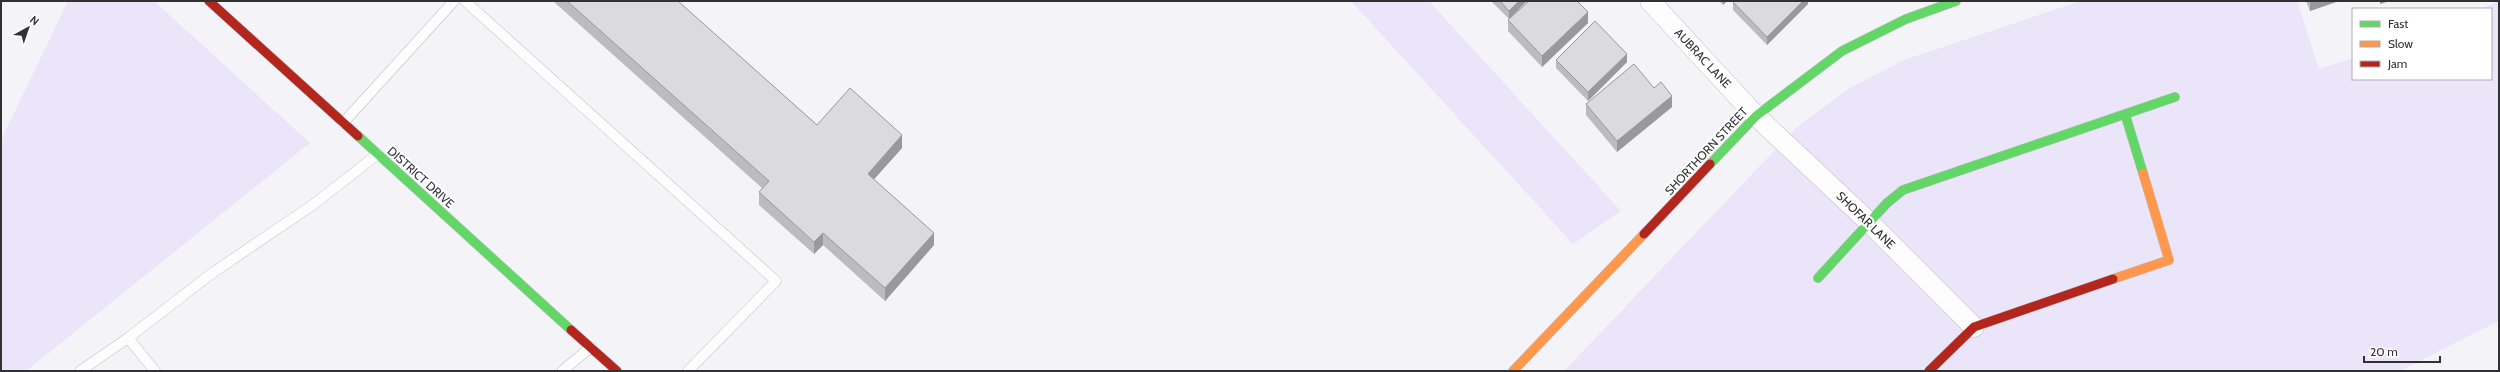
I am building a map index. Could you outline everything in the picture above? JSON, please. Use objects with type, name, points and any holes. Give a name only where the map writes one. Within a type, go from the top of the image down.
[{"type":"street","name":"DISTRICT DRIVE","points":[[209,1],[617,371]]},
{"type":"street","name":"AUBRAC LANE","points":[[1650,1],[1756,116]]},
{"type":"street","name":"SHORTHORN STREET","points":[[1513,371],[1756,116],[1842,51],[1906,19],[1956,1]]},
{"type":"street","points":[[1818,278],[1887,203],[1903,190],[2174,98]]},
{"type":"street","points":[[1929,371],[1974,327],[2169,260],[2125,114]]},
{"type":"street","name":"SHOFAR LANE","points":[[1756,116],[1870,223],[1974,327]]},
{"type":"lane","points":[[343,123],[454,1]]},
{"type":"lane","points":[[465,1],[776,281],[688,371]]},
{"type":"lane","points":[[80,371],[128,338],[211,274],[314,204],[378,154]]},
{"type":"lane","points":[[128,338],[155,371]]},
{"type":"lane","points":[[562,371],[591,347]]},
{"type":"shaded area","points":[[68,1],[154,1],[310,143],[26,371],[1,371],[1,140]]},
{"type":"shaded area","points":[[1351,1],[1429,1],[1621,211],[1573,244]]},
{"type":"shaded area","points":[[2081,1],[2297,1],[2319,69],[2352,58],[2352,80],[2492,80],[2492,8],[2483,8],[2499,1],[2499,321],[2400,371],[1564,371],[1797,127],[1848,89],[1904,60]]},
{"type":"building","points":[[567,1],[678,1],[817,125],[850,88],[902,135],[868,174],[934,233],[885,288],[823,233],[814,242],[759,192],[769,181]]},
{"type":"building","points":[[1500,1],[1519,1],[1509,11]]},
{"type":"building","points":[[1529,1],[1577,1],[1588,12],[1542,56],[1508,20]]},
{"type":"building","points":[[1803,1],[1767,37],[1733,2]]},
{"type":"building","points":[[1595,21],[1627,54],[1588,92],[1556,60]]},
{"type":"building","points":[[1634,64],[1654,88],[1661,82],[1672,96],[1617,141],[1586,104]]},
{"type":"traffic: fast","points":[[1710,164],[1756,116],[1842,51],[1906,19],[1956,1]]},
{"type":"traffic: fast","points":[[1818,278],[1887,203],[1903,190],[2175,97]]},
{"type":"traffic: fast","points":[[2125,114],[2143,173]]},
{"type":"traffic: fast","points":[[358,136],[571,330]]},
{"type":"traffic: slow","points":[[2113,279],[2169,260],[2143,173]]},
{"type":"traffic: slow","points":[[1513,371],[1644,234]]},
{"type":"traffic: jam","points":[[209,1],[358,136]]},
{"type":"traffic: jam","points":[[1644,234],[1710,164]]},
{"type":"traffic: jam","points":[[1929,371],[1974,327],[2113,279]]},
{"type":"traffic: jam","points":[[571,330],[617,371]]}]
